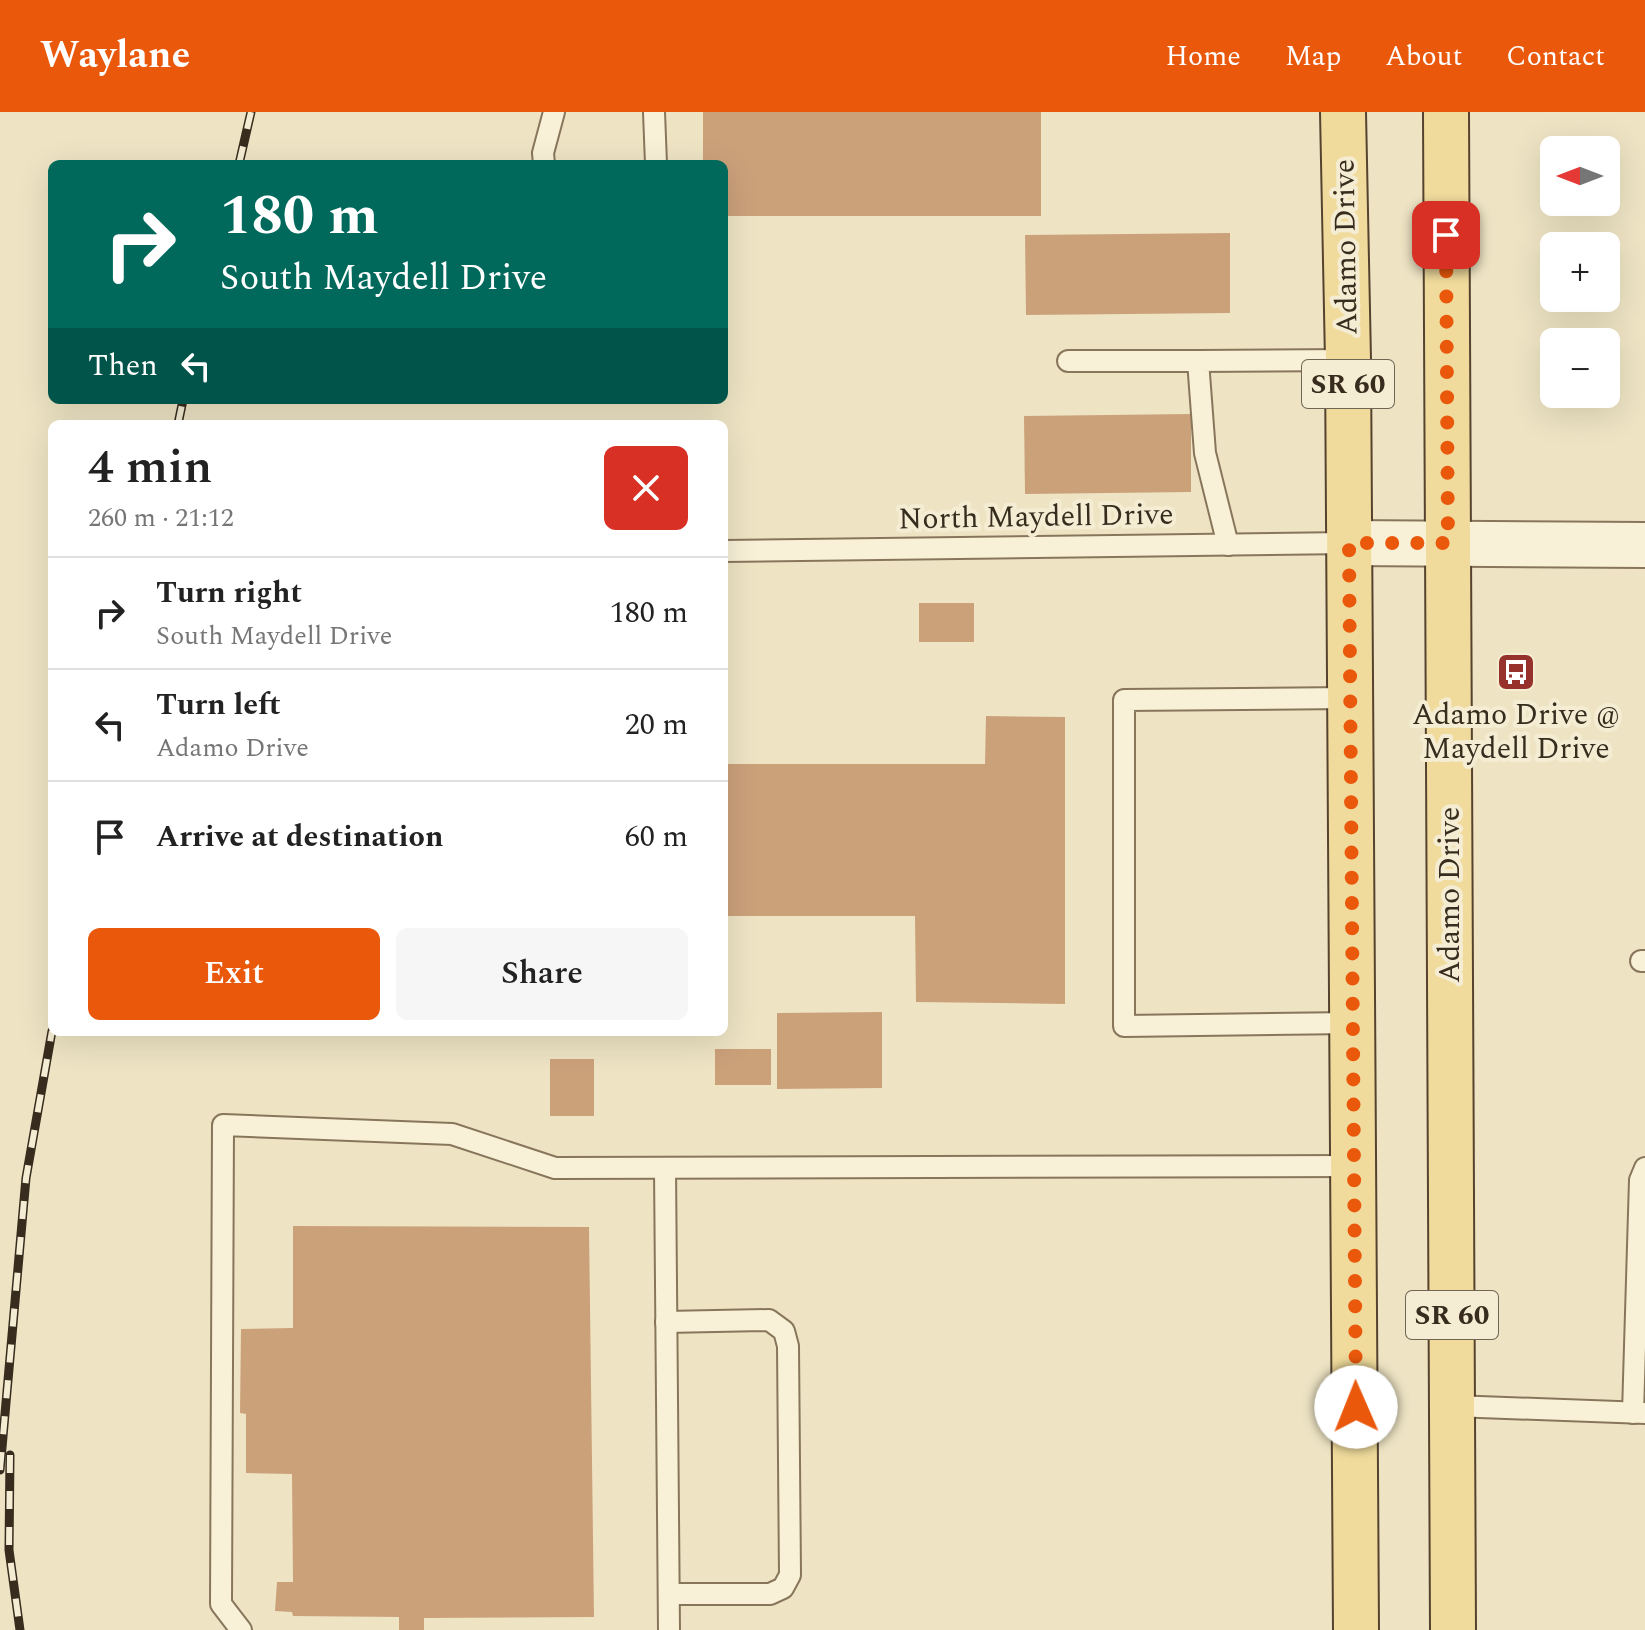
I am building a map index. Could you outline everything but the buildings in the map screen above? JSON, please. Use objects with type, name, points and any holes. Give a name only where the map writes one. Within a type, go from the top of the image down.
[{"type":"main road","name":"Adamo Drive","points":[[1343,112],[1348,360],[1356,1630]]},
{"type":"main road","name":"Adamo Drive","points":[[1446,112],[1453,1630]]},
{"type":"street","points":[[1349,543],[1645,545]]},
{"type":"lane","points":[[544,160],[554,112]]},
{"type":"lane","points":[[654,112],[656,160]]},
{"type":"lane","points":[[1068,361],[1348,360]]},
{"type":"lane","points":[[1198,361],[1205,453],[1228,545]]},
{"type":"lane","name":"North Maydell Drive","points":[[728,551],[1349,543]]},
{"type":"lane","points":[[1349,698],[1124,700],[1124,1026],[1352,1023]]},
{"type":"lane","points":[[241,1630],[221,1604],[223,1125],[452,1134],[555,1168],[1352,1166]]},
{"type":"lane","points":[[665,1168],[669,1630]]},
{"type":"lane","points":[[1453,1406],[1639,1413],[1640,1180],[1645,1168]]},
{"type":"lane","points":[[666,1322],[769,1320],[784,1331],[789,1377],[790,1575],[783,1588],[770,1594],[669,1594]]},
{"type":"railway","points":[[240,160],[251,112]]},
{"type":"railway","points":[[179,420],[182,404]]},
{"type":"railway","points":[[0,1470],[26,1178],[51,1036]]},
{"type":"railway","points":[[10,1455],[9,1550],[20,1630]]},
{"type":"place","name":"Adamo Drive @ Maydell Drive","points":[[1516,672]]},
{"type":"route","points":[[1356,1407],[1349,543],[1448,543],[1446,235]]}]
